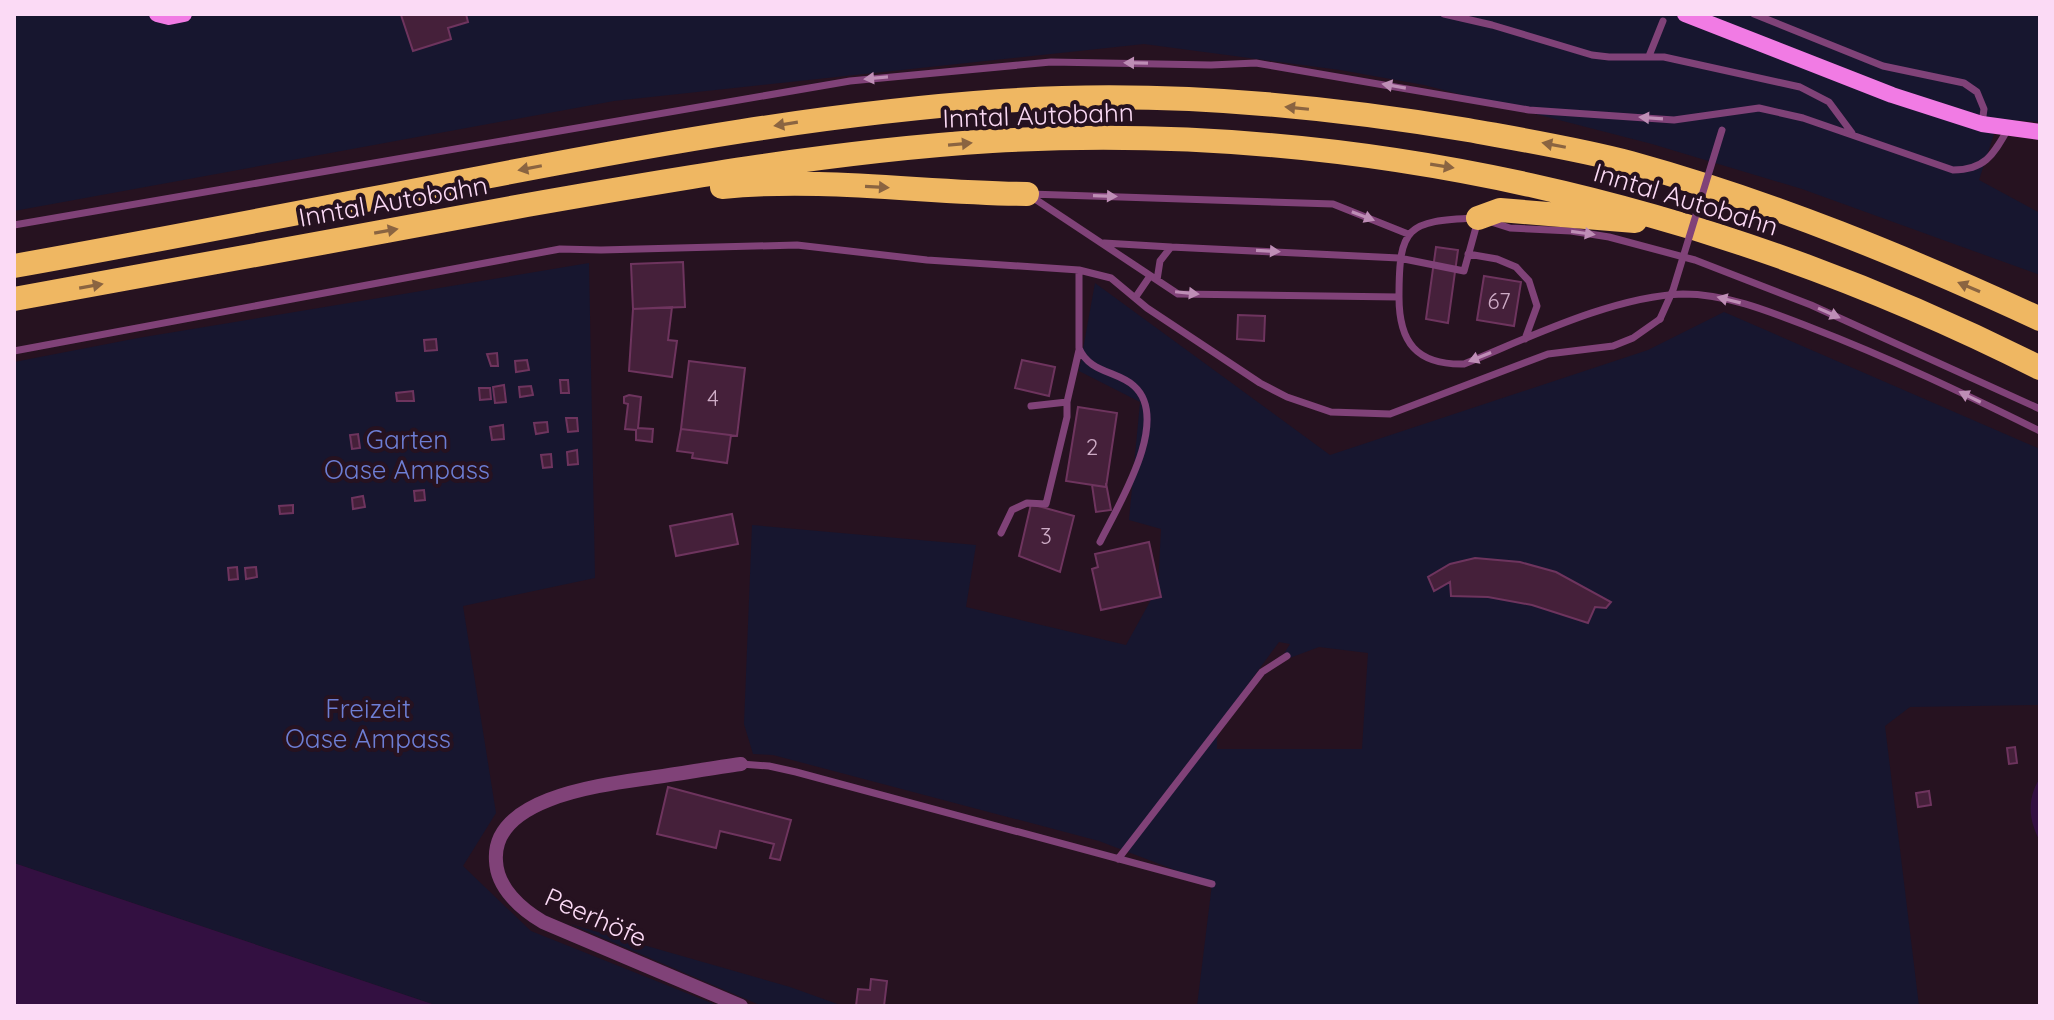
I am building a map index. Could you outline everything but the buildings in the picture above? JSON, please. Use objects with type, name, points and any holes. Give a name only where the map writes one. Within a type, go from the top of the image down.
[{"type":"highway","name":"Inntal Autobahn","points":[[14,266],[661,143],[834,117],[1003,101],[1222,100],[1390,117],[1556,146],[1630,163],[1731,193],[1855,239],[2040,319]]},
{"type":"highway","name":"Inntal Autobahn","points":[[14,299],[660,181],[830,156],[991,141],[1093,138],[1211,141],[1382,157],[1458,169],[1552,189],[1665,219],[1865,288],[1969,332],[2040,368]]},
{"type":"highway","points":[[660,181],[695,190],[751,184],[1027,194]]},
{"type":"highway","points":[[1478,218],[1500,210],[1624,222],[1665,219]]},
{"type":"main road","points":[[157,14],[169,17],[184,14]]},
{"type":"main road","points":[[1685,14],[1892,95],[1982,124],[2040,132]]},
{"type":"street","name":"Peerhöfe","points":[[741,764],[585,788],[542,803],[518,816],[499,840],[495,855],[499,877],[526,912],[741,1006]]},
{"type":"lane","points":[[1444,14],[1592,55],[1649,56],[1705,64],[1800,87],[1829,102],[1852,133]]},
{"type":"lane","points":[[1754,14],[1883,66],[1964,83],[1977,92],[1984,109],[1982,124]]},
{"type":"lane","points":[[1649,56],[1663,21]]},
{"type":"lane","points":[[14,225],[850,81],[1051,62],[1256,63],[1529,110],[1674,120],[1759,108],[1852,133],[1953,170],[1972,170],[1986,160],[2008,129]]},
{"type":"lane","points":[[14,351],[560,249],[797,245],[927,260],[1079,270],[1111,278],[1135,298],[1260,383],[1287,397],[1331,412],[1390,414],[1548,354],[1613,346],[1633,338],[1660,319],[1673,290],[1729,112]]},
{"type":"lane","points":[[1027,194],[1333,204],[1408,234]]},
{"type":"lane","points":[[1027,194],[1178,294],[1399,297]]},
{"type":"lane","points":[[1102,243],[1399,258],[1464,271],[1478,218]]},
{"type":"lane","points":[[2040,409],[1824,310],[1695,260],[1609,237],[1571,231],[1510,228],[1478,218],[1426,222],[1408,234],[1399,258],[1399,315],[1408,342],[1421,355],[1437,362],[1464,364],[1619,304],[1681,294],[1709,295],[1762,308],[1857,346],[2040,431]]},
{"type":"lane","points":[[1135,298],[1153,278],[1160,261],[1171,247]]},
{"type":"lane","points":[[1468,254],[1497,259],[1516,267],[1529,281],[1537,306],[1525,339]]},
{"type":"lane","points":[[1001,533],[1012,510],[1027,503],[1046,504],[1067,417],[1067,402],[1079,348],[1079,270]]},
{"type":"lane","points":[[1079,348],[1083,357],[1134,386],[1147,407],[1146,435],[1138,463],[1100,542]]},
{"type":"lane","points":[[1031,406],[1067,402]]},
{"type":"lane","points":[[1118,859],[1262,672],[1287,656]]},
{"type":"lane","points":[[741,764],[796,772],[1212,884]]},
{"type":"green space","points":[[14,14],[2040,14],[2040,122],[1999,119],[1979,180],[2040,213],[2040,275],[1802,189],[1652,144],[1424,85],[1340,70],[1144,44],[614,101],[14,211]]},
{"type":"green space","points":[[589,263],[595,578],[463,606],[496,813],[463,866],[531,931],[719,1006],[438,1006],[14,863],[14,362],[138,338]]},
{"type":"green space","points":[[1095,283],[1330,455],[1648,350],[1724,312],[2040,449],[2040,705],[1910,707],[1885,726],[1919,1006],[1197,1006],[1212,884],[1099,841],[773,755],[753,754],[744,724],[752,525],[976,545],[966,607],[1126,645],[1158,587],[1161,529],[1129,520],[1140,402],[1079,371]],"holes":[[[1279,642],[1290,644],[1279,662],[1319,647],[1368,653],[1362,749],[1217,749],[1217,727]]]},
{"type":"green space","points":[[570,924],[790,987],[843,1006],[762,1006]]},
{"type":"shaded area","points":[[2040,778],[2040,841],[2033,825],[2031,801]]},
{"type":"shaded area","points":[[14,863],[438,1006],[14,1006]]},
{"type":"park label","name":"Garten Oase Ampass","points":[[407,454]]},
{"type":"park label","name":"Freizeit Oase Ampass","points":[[368,723]]}]
